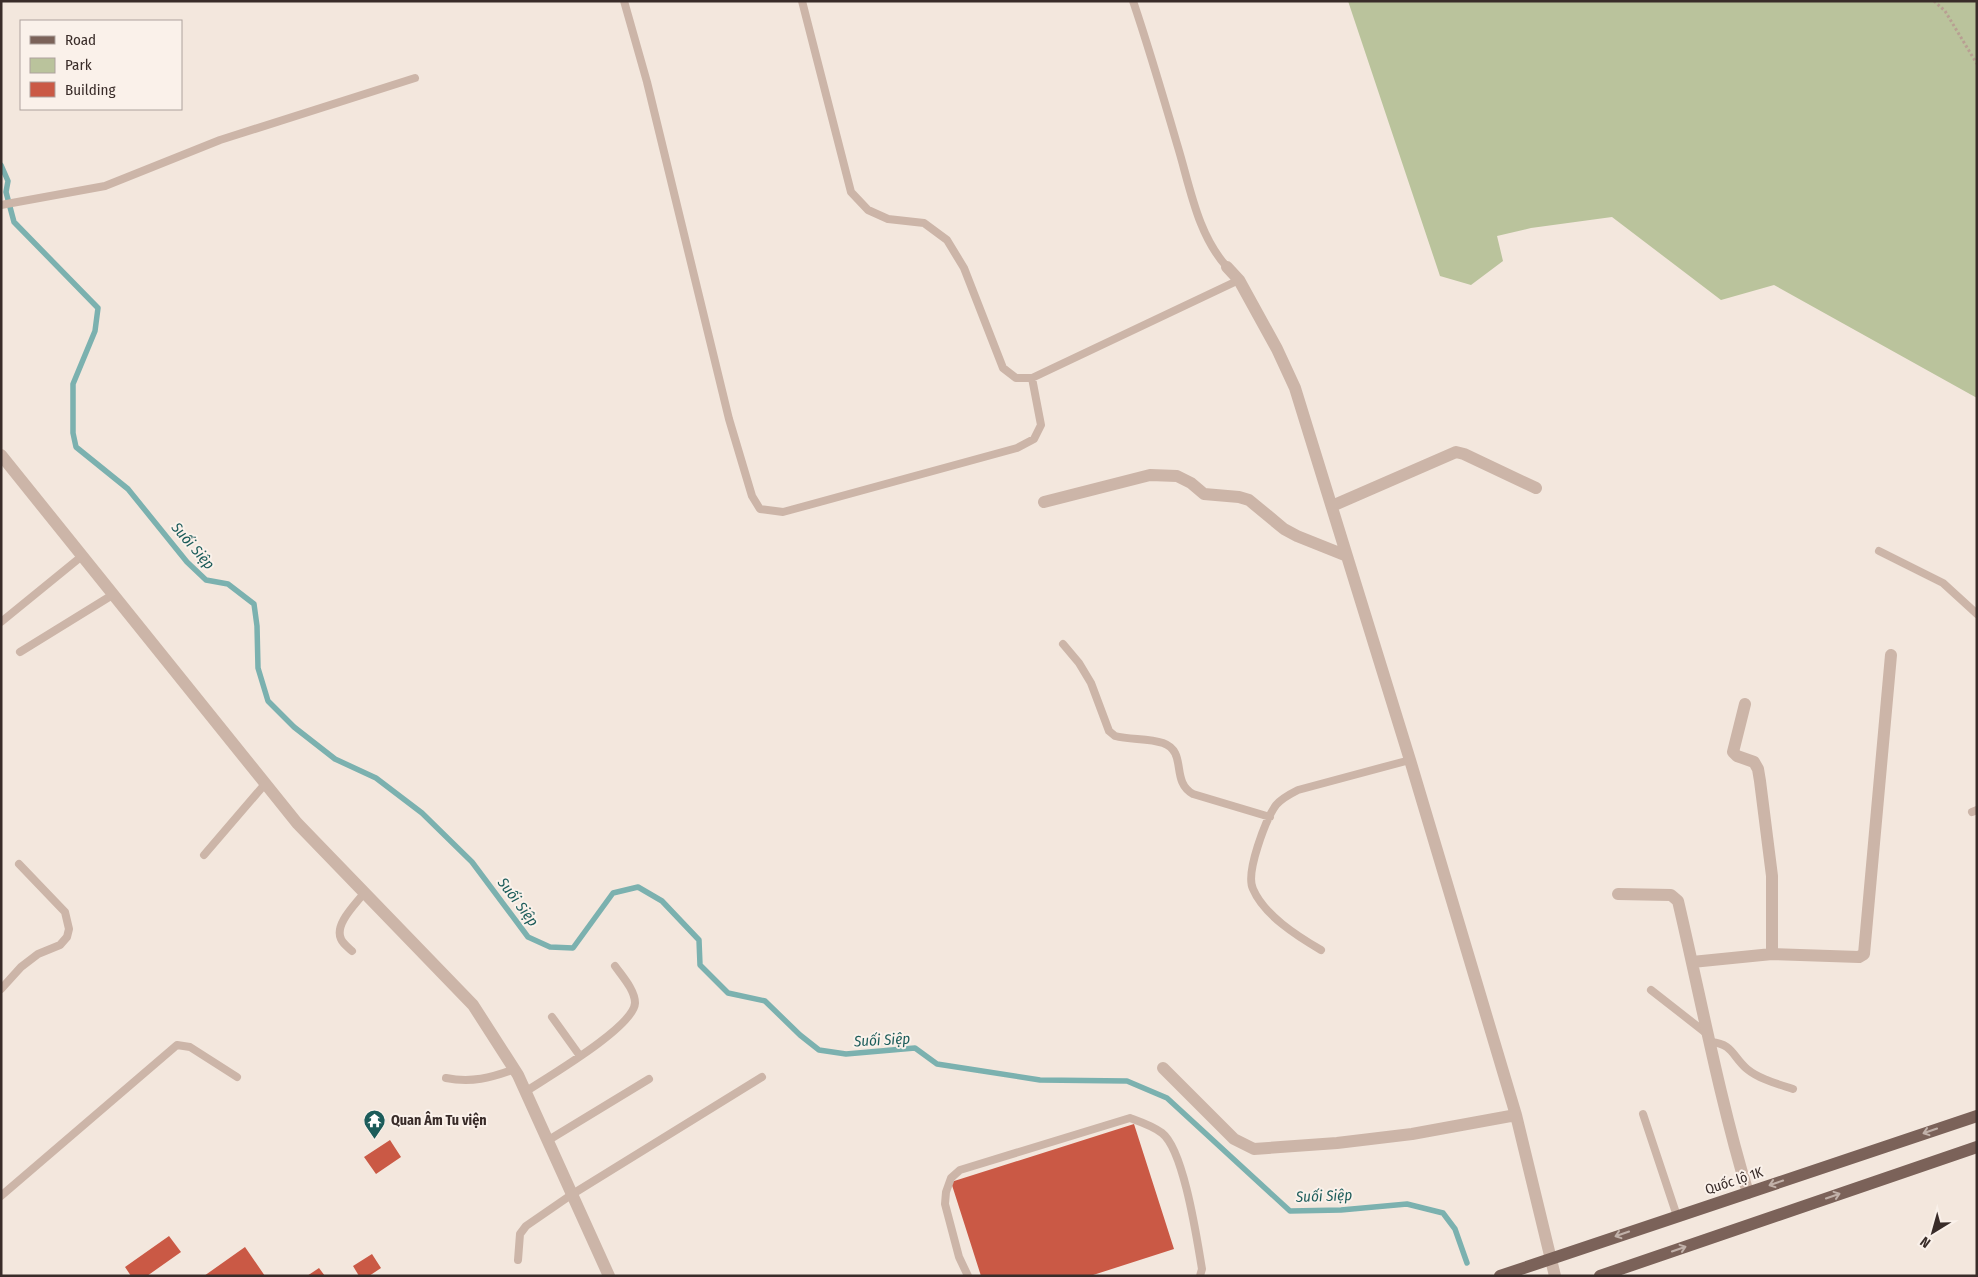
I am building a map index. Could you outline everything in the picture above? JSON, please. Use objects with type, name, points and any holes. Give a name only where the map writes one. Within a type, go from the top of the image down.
[{"type":"main road","name":"Quốc lộ 1K","points":[[1500,1276],[1977,1116]]},
{"type":"main road","points":[[1600,1276],[1977,1147]]},
{"type":"street","points":[[1227,267],[1239,280],[1277,349],[1295,388],[1410,760],[1516,1115],[1555,1276]]},
{"type":"street","points":[[1332,506],[1456,452],[1536,488]]},
{"type":"street","points":[[1,455],[297,823],[473,1005],[515,1070],[609,1276]]},
{"type":"street","points":[[1044,502],[1150,475],[1177,476],[1204,494],[1239,497],[1249,500],[1284,529],[1347,556]]},
{"type":"street","points":[[1692,962],[1772,954],[1860,957],[1864,954],[1890,655]]},
{"type":"street","points":[[1745,704],[1733,752],[1737,756],[1754,762],[1758,770],[1772,876],[1772,954]]},
{"type":"street","points":[[1618,894],[1671,895],[1678,902],[1729,1130],[1748,1193]]},
{"type":"street","points":[[1163,1068],[1234,1139],[1254,1149],[1337,1144],[1412,1134],[1516,1115]]},
{"type":"lane","points":[[624,1],[647,82],[729,419],[752,496],[760,509],[783,512],[1017,448],[1034,440],[1041,425],[1032,378]]},
{"type":"lane","points":[[802,1],[851,192],[868,210],[888,219],[924,224],[948,240],[964,268],[1003,368],[1016,378],[1032,378],[1239,280]]},
{"type":"lane","points":[[1133,1],[1148,45],[1201,226],[1216,255],[1227,267]]},
{"type":"lane","points":[[1,205],[106,186],[220,140],[415,78]]},
{"type":"lane","points":[[1880,551],[1943,583],[1977,614]]},
{"type":"lane","points":[[1,622],[82,556]]},
{"type":"lane","points":[[20,652],[114,594]]},
{"type":"lane","points":[[1063,644],[1079,662],[1092,683],[1109,731],[1115,736],[1162,743],[1171,748],[1177,756],[1185,790],[1270,817]]},
{"type":"lane","points":[[1321,950],[1295,936],[1260,901],[1252,888],[1250,878],[1263,832],[1270,817],[1276,805],[1288,795],[1298,790],[1410,760]]},
{"type":"lane","points":[[204,855],[265,784]]},
{"type":"lane","points":[[1,989],[22,967],[38,954],[60,945],[67,937],[69,929],[65,912],[19,864]]},
{"type":"lane","points":[[352,951],[341,941],[339,932],[342,922],[364,893]]},
{"type":"lane","points":[[525,1092],[610,1034],[631,1014],[635,1003],[630,988],[615,966]]},
{"type":"lane","points":[[1651,990],[1709,1038],[1729,1047],[1747,1068],[1768,1080],[1793,1089]]},
{"type":"lane","points":[[552,1017],[580,1056]]},
{"type":"lane","points":[[1,1196],[177,1045],[190,1047],[237,1076]]},
{"type":"lane","points":[[446,1078],[462,1081],[515,1070]]},
{"type":"lane","points":[[518,1260],[520,1234],[526,1226],[571,1195],[762,1077]]},
{"type":"lane","points":[[547,1141],[649,1079]]},
{"type":"lane","points":[[1642,1114],[1677,1216]]},
{"type":"lane","points":[[968,1276],[959,1257],[945,1204],[946,1192],[951,1178],[960,1170],[1130,1118],[1162,1133],[1170,1142],[1185,1184],[1195,1222],[1202,1268],[1200,1276]]},
{"type":"path","points":[[1934,1],[1945,11],[1977,64]]},
{"type":"green space","points":[[1348,1],[1977,1],[1977,398],[1774,285],[1721,300],[1612,217],[1531,228],[1497,236],[1503,261],[1471,285],[1440,276]]},
{"type":"building","points":[[1134,1124],[1174,1249],[1090,1276],[981,1276],[951,1182]]},
{"type":"building","points":[[390,1140],[401,1157],[376,1174],[364,1157]]},
{"type":"building","points":[[169,1236],[181,1252],[147,1276],[131,1276],[125,1267]]},
{"type":"building","points":[[245,1247],[265,1276],[204,1276]]},
{"type":"building","points":[[372,1254],[381,1268],[369,1276],[359,1276],[353,1266]]},
{"type":"building","points":[[319,1268],[325,1276],[307,1276]]},
{"type":"waterway","name":"Suối Siệp","points":[[1,165],[8,181],[6,192],[14,222],[98,308],[95,331],[73,384],[73,433],[76,447],[128,489],[187,562],[206,580],[228,584],[254,604],[257,626],[258,668],[268,701],[294,727],[335,759],[376,778],[422,813],[472,862],[528,937],[550,947],[573,948],[613,893],[638,887],[662,901],[699,940],[700,965],[728,993],[765,1001],[800,1035],[819,1050],[846,1054],[915,1048],[937,1064],[1040,1080],[1127,1081],[1167,1098],[1290,1211],[1341,1210],[1407,1204],[1443,1213],[1455,1229],[1467,1263]]},
{"type":"place","name":"Quan Âm Tu viện","points":[[375,1139]]}]
